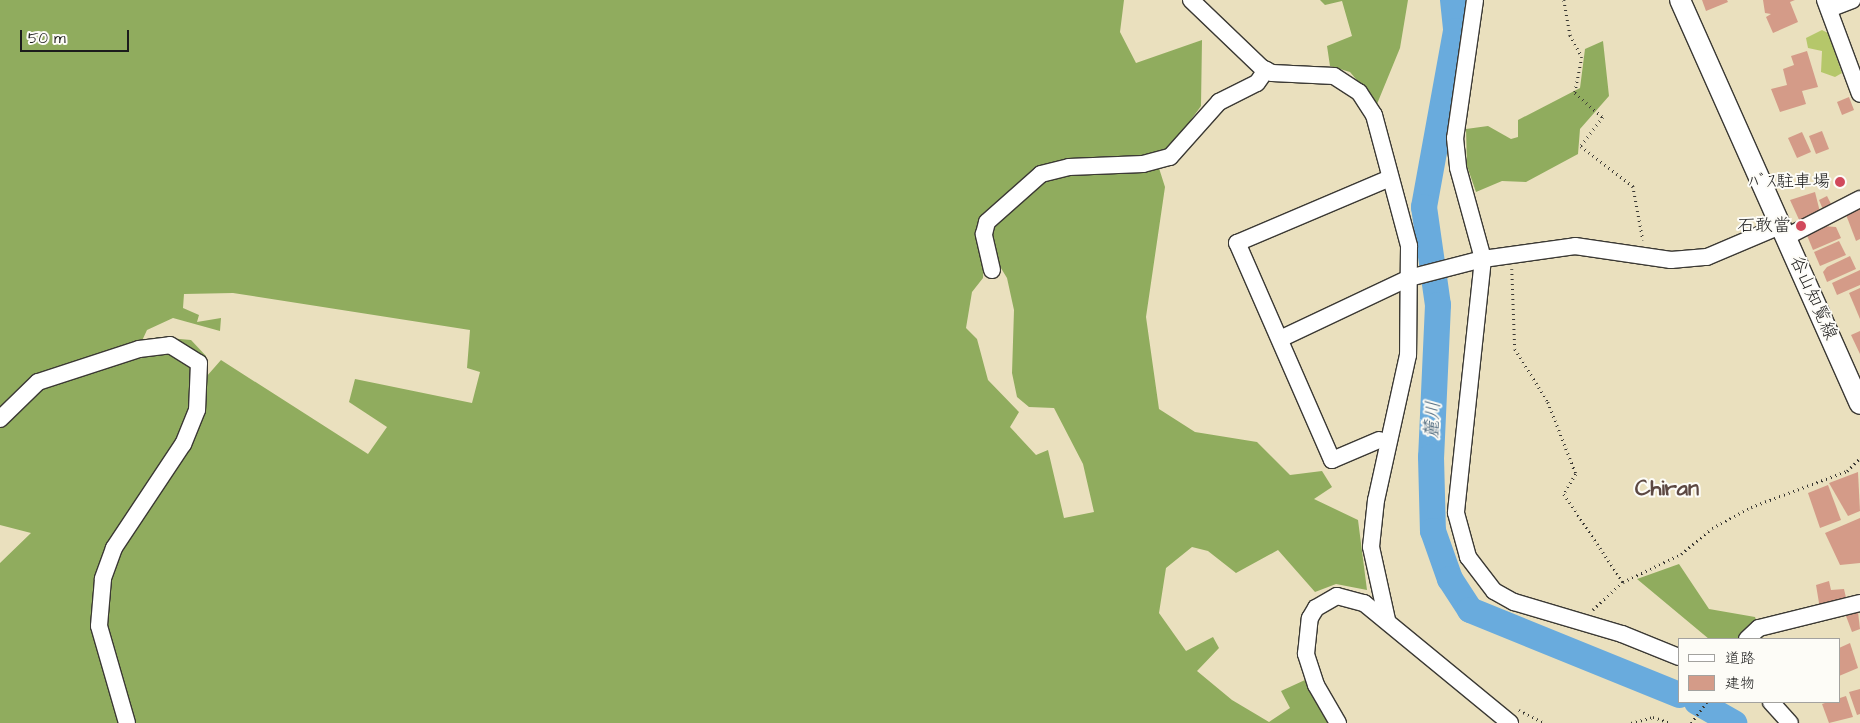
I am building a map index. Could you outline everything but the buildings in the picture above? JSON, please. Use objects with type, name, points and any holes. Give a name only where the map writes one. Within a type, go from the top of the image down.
[{"type":"main road","name":"谷山知覧線","points":[[1680,0],[1860,404]]},
{"type":"street","points":[[1191,0],[1266,70],[1334,76],[1359,92],[1374,115],[1405,227],[1414,278],[1408,354],[1376,500],[1371,546],[1387,620]]},
{"type":"street","points":[[1475,0],[1455,138],[1458,168],[1483,259],[1456,513],[1468,557],[1494,591],[1678,657]]},
{"type":"street","points":[[1852,0],[1827,4],[1860,94]]},
{"type":"street","points":[[992,270],[984,234],[987,222],[1041,174],[1069,166],[1143,164],[1170,157],[1219,102],[1257,83],[1266,70]]},
{"type":"street","points":[[1379,440],[1332,460],[1237,243],[1390,178]]},
{"type":"street","points":[[1280,339],[1414,278],[1483,259],[1513,252],[1575,246],[1641,256],[1707,258],[1783,232],[1860,199]]},
{"type":"street","points":[[0,419],[38,382],[140,349],[170,346],[199,363],[196,410],[182,444],[118,541],[103,579],[99,626],[126,723]]},
{"type":"street","points":[[1338,723],[1310,669],[1306,635],[1310,618],[1316,608],[1337,596],[1364,603],[1387,620],[1507,721]]},
{"type":"street","points":[[1748,638],[1759,628],[1860,603]]},
{"type":"street","points":[[1772,703],[1790,723]]},
{"type":"path","points":[[1564,0],[1570,35],[1582,57],[1575,93],[1603,117],[1581,146],[1633,186],[1644,230],[1641,256]]},
{"type":"path","points":[[1513,252],[1510,302],[1515,349],[1548,402],[1576,474],[1564,494],[1623,582]]},
{"type":"path","points":[[1580,623],[1623,582],[1681,554],[1712,528],[1744,511],[1847,471],[1860,458]]},
{"type":"path","points":[[1691,722],[1706,703]]},
{"type":"path","points":[[1507,721],[1523,709],[1545,723]]},
{"type":"path","points":[[1631,723],[1653,717],[1671,723]]},
{"type":"green space","points":[[0,0],[1124,0],[1120,32],[1136,63],[1202,40],[1201,106],[1158,165],[1165,187],[1146,317],[1159,409],[1195,432],[1257,442],[1290,475],[1322,471],[1332,487],[1314,499],[1358,520],[1367,590],[1336,584],[1315,592],[1278,550],[1236,573],[1208,551],[1192,547],[1166,568],[1159,613],[1186,651],[1213,637],[1219,648],[1197,671],[1232,700],[1269,722],[1290,708],[1281,691],[1305,680],[1329,723],[0,723],[0,563],[31,533],[0,525]],"holes":[[[985,242],[1007,278],[1014,310],[1012,373],[1017,397],[1029,407],[1054,408],[1083,464],[1094,512],[1064,518],[1048,450],[1036,455],[1010,427],[1019,412],[988,380],[977,339],[966,328],[972,292],[983,278]],[[233,293],[470,330],[467,368],[480,372],[472,403],[355,379],[349,402],[387,427],[368,454],[221,360],[192,393],[206,356],[191,340],[157,337],[150,341],[142,358],[133,360],[147,330],[173,318],[220,331],[221,318],[197,322],[199,315],[183,308],[184,294]]]},
{"type":"green space","points":[[1320,0],[1408,0],[1400,48],[1377,104],[1350,72],[1330,66],[1327,46],[1352,36],[1342,1],[1325,5]]},
{"type":"green space","points":[[1822,30],[1828,33],[1842,73],[1835,77],[1821,72],[1822,51],[1808,48],[1806,38]]},
{"type":"green space","points":[[1603,41],[1609,96],[1580,129],[1578,154],[1526,182],[1502,181],[1476,192],[1467,166],[1466,129],[1488,126],[1511,139],[1518,137],[1518,120],[1580,88],[1585,49]]},
{"type":"green space","points":[[1679,564],[1709,609],[1755,617],[1763,638],[1708,638],[1637,579]]},
{"type":"waterway","name":"麓川","points":[[1453,0],[1456,31],[1424,207],[1438,305],[1431,457],[1433,531],[1450,579],[1470,610],[1678,695]]},
{"type":"waterway","name":"麓川","points":[[1699,703],[1734,723]]},
{"type":"place","name":"ﾊﾞｽ駐車場","points":[[1840,182]]},
{"type":"place","name":"石敢當","points":[[1801,226]]},
{"type":"district","name":"Chiran","points":[[1667,489]]}]
